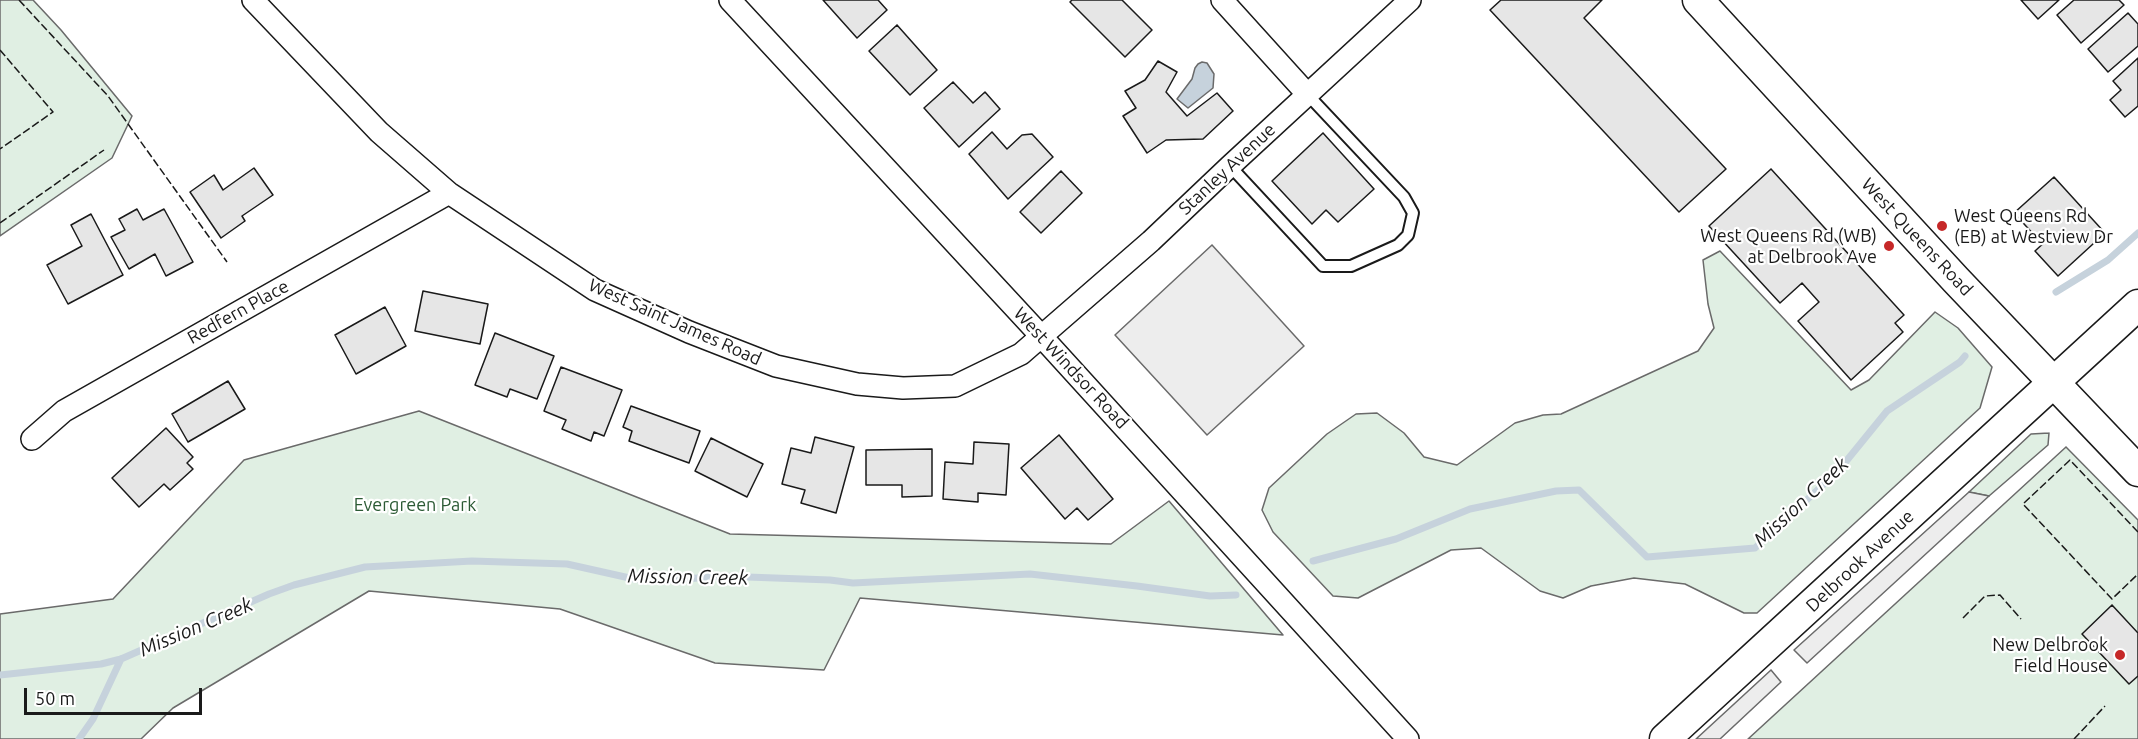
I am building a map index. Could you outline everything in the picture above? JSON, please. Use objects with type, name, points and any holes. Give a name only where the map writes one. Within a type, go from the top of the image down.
[{"type":"main road","name":"West Queens Road","points":[[1698,0],[1956,280],[2138,471]]},
{"type":"main road","name":"Delbrook Avenue","points":[[1665,739],[2138,305]]},
{"type":"street","name":"West Saint James Road","points":[[253,0],[379,132],[449,193],[595,290],[689,332],[776,366],[857,384],[903,388],[955,386],[1021,354],[1042,337]]},
{"type":"street","name":"West Windsor Road","points":[[730,0],[1042,337],[1408,739]]},
{"type":"street","points":[[1222,0],[1308,95]]},
{"type":"street","name":"Stanley Avenue","points":[[1042,337],[1151,241],[1410,0]]},
{"type":"street","name":"Redfern Place","points":[[32,439],[64,411],[449,193]]},
{"type":"lane","points":[[1230,166],[1323,266],[1351,266],[1398,245],[1408,235],[1413,213],[1404,197],[1308,95]]},
{"type":"green space","points":[[0,0],[33,0],[61,30],[132,116],[112,158],[0,236]]},
{"type":"green space","points":[[1720,251],[1851,390],[1869,380],[1935,312],[1958,328],[1992,367],[1980,408],[1757,613],[1744,613],[1685,584],[1634,578],[1591,586],[1563,598],[1540,591],[1481,548],[1451,550],[1358,598],[1333,596],[1273,532],[1262,510],[1269,488],[1327,434],[1356,414],[1377,413],[1404,433],[1424,457],[1457,465],[1515,423],[1543,415],[1561,414],[1698,351],[1714,328],[1708,304],[1703,260]]},
{"type":"green space","name":"Evergreen Park","points":[[419,411],[730,534],[1111,544],[1169,501],[1283,635],[860,598],[824,670],[715,663],[560,609],[369,591],[173,708],[141,739],[0,739],[0,614],[113,599],[244,460]]},
{"type":"green space","points":[[2049,433],[2048,445],[1989,496],[1969,492],[2031,434]]},
{"type":"green space","points":[[2066,447],[2138,520],[2138,739],[1748,739]]},
{"type":"shaded area","points":[[1202,62],[1207,63],[1214,74],[1213,88],[1188,108],[1177,99],[1192,79],[1195,68]]},
{"type":"shaded area","points":[[1212,245],[1304,346],[1207,435],[1115,335]]},
{"type":"shaded area","points":[[1969,492],[1989,496],[1807,663],[1794,650]]},
{"type":"shaded area","points":[[1771,670],[1781,682],[1720,739],[1696,739]]},
{"type":"building","points":[[823,0],[878,0],[887,10],[857,38]]},
{"type":"building","points":[[1072,0],[1122,0],[1152,30],[1125,57],[1070,2]]},
{"type":"building","points":[[1501,0],[1602,0],[1584,18],[1726,169],[1679,212],[1490,10]]},
{"type":"building","points":[[2021,0],[2059,0],[2038,19]]},
{"type":"building","points":[[2074,0],[2119,0],[2124,5],[2081,43],[2057,15]]},
{"type":"building","points":[[2128,13],[2138,24],[2138,46],[2108,72],[2088,49]]},
{"type":"building","points":[[897,25],[937,70],[910,95],[869,51]]},
{"type":"building","points":[[2138,58],[2138,106],[2125,117],[2110,100],[2121,90],[2113,81]]},
{"type":"building","points":[[1158,61],[1177,72],[1166,92],[1187,116],[1217,93],[1233,111],[1203,139],[1166,140],[1147,153],[1123,116],[1136,108],[1125,91],[1145,80]]},
{"type":"building","points":[[953,82],[973,103],[985,92],[1000,109],[959,147],[924,108]]},
{"type":"building","points":[[992,132],[1007,149],[1022,135],[1032,134],[1053,157],[1008,199],[969,154]]},
{"type":"building","points":[[1323,133],[1374,189],[1338,222],[1326,210],[1312,224],[1272,181]]},
{"type":"building","points":[[254,168],[273,195],[242,216],[245,221],[221,238],[190,192],[214,175],[223,190]]},
{"type":"building","points":[[1771,169],[1904,315],[1895,323],[1903,332],[1851,380],[1798,321],[1819,302],[1802,283],[1780,303],[1709,226]]},
{"type":"building","points":[[1061,171],[1082,193],[1041,233],[1020,212]]},
{"type":"building","points":[[2054,177],[2105,233],[2058,276],[2035,251],[2047,240],[2040,233],[2036,237],[2014,213]]},
{"type":"building","points":[[137,209],[143,220],[164,209],[193,262],[166,276],[155,254],[129,269],[111,237],[125,230],[119,219]]},
{"type":"building","points":[[91,214],[123,275],[68,304],[47,265],[82,246],[71,225]]},
{"type":"building","points":[[423,291],[488,304],[480,344],[415,331]]},
{"type":"building","points":[[385,307],[406,346],[356,374],[335,335]]},
{"type":"building","points":[[495,333],[554,356],[537,399],[510,389],[507,397],[475,385]]},
{"type":"building","points":[[561,367],[622,390],[604,436],[594,432],[591,441],[562,429],[566,420],[544,411]]},
{"type":"building","points":[[228,381],[245,409],[188,442],[172,414]]},
{"type":"building","points":[[631,406],[700,431],[689,463],[629,441],[632,431],[623,427]]},
{"type":"building","points":[[166,428],[193,457],[187,463],[193,469],[170,490],[164,484],[139,507],[112,478]]},
{"type":"building","points":[[1059,435],[1113,499],[1088,520],[1077,508],[1065,519],[1021,468]]},
{"type":"building","points":[[815,437],[854,447],[836,513],[801,503],[805,490],[782,484],[791,448],[811,453]]},
{"type":"building","points":[[711,438],[763,464],[747,497],[695,471]]},
{"type":"building","points":[[974,442],[1009,444],[1006,495],[978,493],[978,502],[943,499],[945,462],[973,464]]},
{"type":"building","points":[[932,449],[932,496],[902,497],[902,485],[866,485],[866,450]]},
{"type":"building","name":"New Delbrook Field House","points":[[2112,605],[2138,633],[2138,676],[2129,684],[2082,634]]},
{"type":"waterway","name":"Mission Creek","points":[[2056,292],[2108,260],[2138,233]]},
{"type":"waterway","name":"Mission Creek","points":[[1313,561],[1396,539],[1470,509],[1556,491],[1579,490],[1647,557],[1755,548],[1839,470],[1887,411],[1960,362],[1965,356]]},
{"type":"waterway","name":"Mission Creek","points":[[0,675],[101,664],[121,659],[269,594],[294,585],[365,567],[472,561],[567,564],[634,579],[675,580],[720,576],[853,583],[1030,574],[1210,596],[1236,595]]},
{"type":"waterway","points":[[79,739],[93,719],[121,659]]},
{"type":"fence","points":[[19,0],[108,96],[227,262]]},
{"type":"fence","points":[[0,50],[53,112],[0,149]]},
{"type":"fence","points":[[0,223],[104,150]]},
{"type":"fence","points":[[2138,532],[2070,460],[2023,504],[2112,599],[2138,574]]},
{"type":"fence","points":[[1963,618],[1985,596],[2000,595],[2021,619]]},
{"type":"fence","points":[[2074,739],[2105,706]]},
{"type":"place","name":"West Queens Rd (EB) at Westview Dr","points":[[1942,226]]},
{"type":"place","name":"West Queens Rd (WB) at Delbrook Ave","points":[[1889,246]]},
{"type":"place","name":"New Delbrook Field House","points":[[2120,655]]}]
